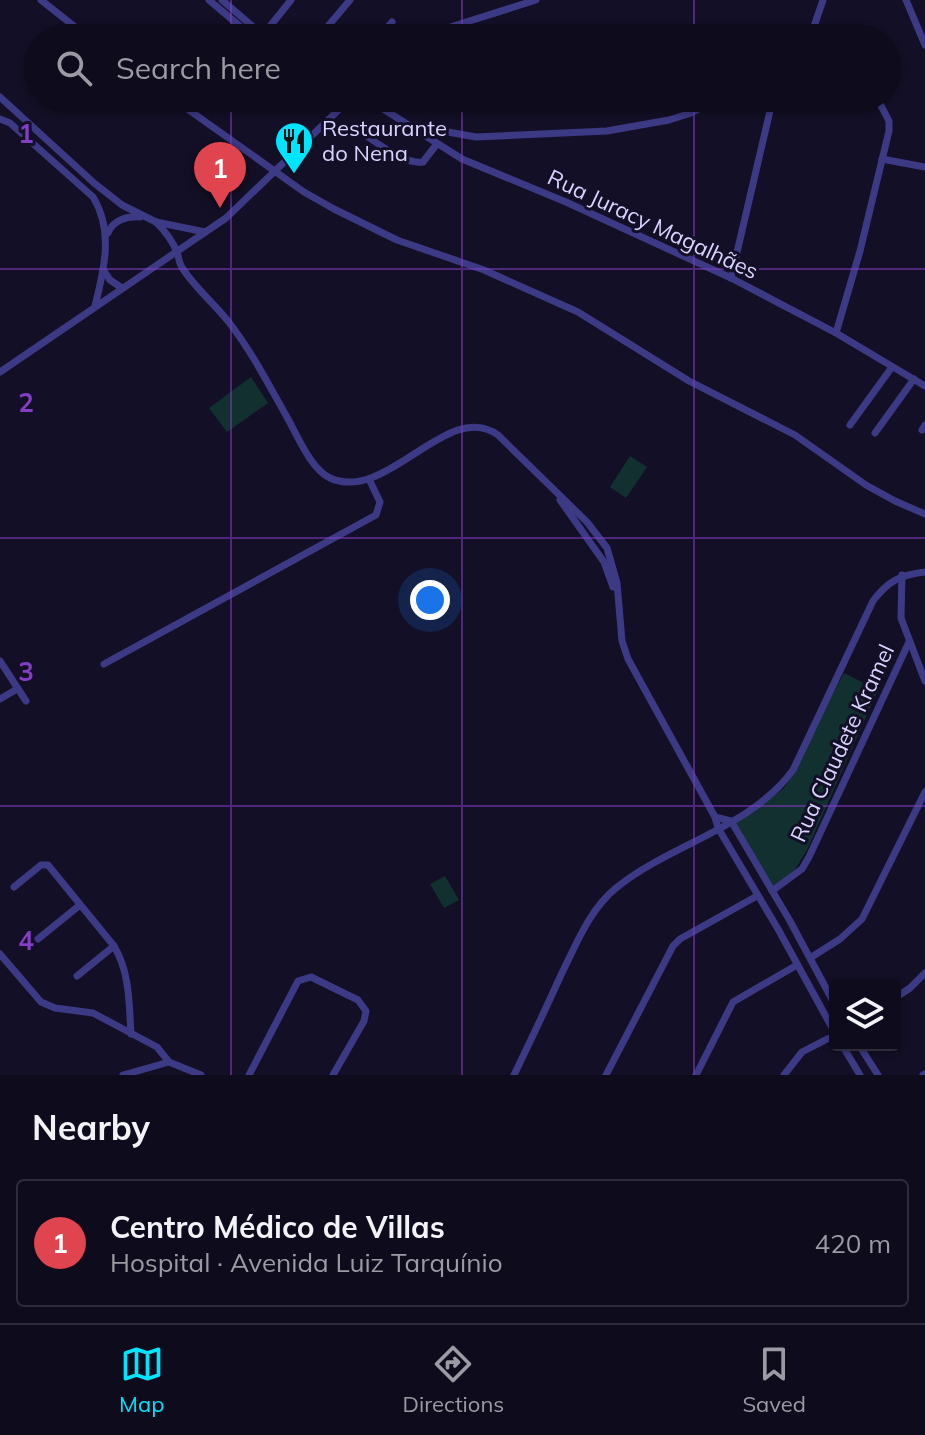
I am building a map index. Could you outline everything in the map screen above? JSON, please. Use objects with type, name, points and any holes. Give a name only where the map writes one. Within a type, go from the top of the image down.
[{"type":"street","points":[[41,0],[71,24]]},
{"type":"street","points":[[209,0],[225,4],[247,24]]},
{"type":"street","points":[[272,24],[291,0]]},
{"type":"street","points":[[330,24],[350,0]]},
{"type":"street","points":[[460,24],[536,0]]},
{"type":"street","points":[[815,24],[823,0]]},
{"type":"street","points":[[906,0],[925,45]]},
{"type":"street","points":[[2,99],[122,205],[156,222],[205,232]]},
{"type":"street","points":[[0,110],[2,99]]},
{"type":"street","points":[[192,112],[304,192],[375,230],[484,270],[578,312],[689,381],[795,435],[875,490],[925,514]]},
{"type":"street","points":[[0,372],[226,218],[277,172],[333,112]]},
{"type":"street","name":"Rua Juracy Magalhães","points":[[389,112],[462,159],[566,202],[731,278],[836,333],[925,386]]},
{"type":"street","points":[[412,126],[476,137],[607,131],[669,120],[693,112]]},
{"type":"street","points":[[731,278],[770,112]]},
{"type":"street","points":[[836,333],[860,251],[889,131],[884,112]]},
{"type":"street","points":[[0,119],[10,123],[93,197],[104,220],[106,239],[104,271],[95,306]]},
{"type":"street","points":[[358,130],[388,150],[416,163],[423,162],[436,145]]},
{"type":"street","points":[[882,159],[925,167]]},
{"type":"street","points":[[106,239],[110,227],[121,219],[144,217]]},
{"type":"street","points":[[156,222],[171,239],[181,267],[245,345],[318,469],[328,477],[349,483],[369,479],[456,431],[481,426],[498,435],[595,532],[607,548],[613,565],[621,611],[622,641],[628,659],[715,817],[718,828],[829,1023]]},
{"type":"street","points":[[163,261],[171,239]]},
{"type":"street","points":[[163,261],[181,267]]},
{"type":"street","points":[[104,271],[110,280],[122,288]]},
{"type":"street","points":[[850,425],[892,367]]},
{"type":"street","points":[[875,433],[914,379]]},
{"type":"street","points":[[104,664],[376,515],[380,502],[369,479]]},
{"type":"street","points":[[556,494],[596,549],[609,574],[621,611]]},
{"type":"street","points":[[584,534],[595,532]]},
{"type":"street","points":[[596,549],[607,548]]},
{"type":"street","points":[[514,1075],[582,932],[598,906],[629,878],[731,821],[783,784],[793,770],[873,601],[884,586],[902,575],[925,572]]},
{"type":"street","points":[[902,575],[901,618],[925,681]]},
{"type":"street","name":"Rua Claudete Kramel","points":[[772,891],[802,869],[809,857],[909,642]]},
{"type":"street","points":[[0,661],[26,701]]},
{"type":"street","points":[[0,699],[17,689]]},
{"type":"street","points":[[810,958],[840,939],[862,919],[925,792]]},
{"type":"street","points":[[715,817],[731,821],[790,921],[829,995]]},
{"type":"street","points":[[14,887],[46,864],[114,946],[122,959],[127,980],[131,1034]]},
{"type":"street","points":[[606,1075],[673,946],[680,939],[757,896]]},
{"type":"street","points":[[38,939],[80,905]]},
{"type":"street","points":[[778,929],[790,921]]},
{"type":"street","points":[[77,976],[114,946]]},
{"type":"street","points":[[0,954],[41,1002],[55,1008],[93,1013],[162,1051],[169,1062],[201,1075]]},
{"type":"street","points":[[696,1075],[733,1002],[797,965]]},
{"type":"street","points":[[901,994],[925,973]]},
{"type":"street","points":[[249,1075],[298,981],[311,977],[358,1000],[366,1011],[364,1021],[333,1075]]},
{"type":"street","points":[[815,998],[827,992]]},
{"type":"street","points":[[784,1075],[802,1052],[829,1037]]},
{"type":"street","points":[[846,1051],[860,1075]]},
{"type":"street","points":[[863,1051],[878,1075]]},
{"type":"street","points":[[123,1075],[169,1062]]},
{"type":"street","points":[[139,1070],[153,1075]]},
{"type":"green space","points":[[251,377],[268,403],[227,432],[209,408]]},
{"type":"green space","points":[[630,456],[647,467],[626,498],[610,487]]},
{"type":"green space","points":[[844,673],[878,690],[807,850],[793,873],[773,891],[735,823],[783,789],[795,773],[807,742]]},
{"type":"green space","points":[[445,876],[459,900],[444,908],[430,884]]},
{"type":"place","name":"Restaurante do Nena","points":[[294,175]]},
{"type":"place","name":"Centro Médico de Villas","points":[[220,208]]}]
